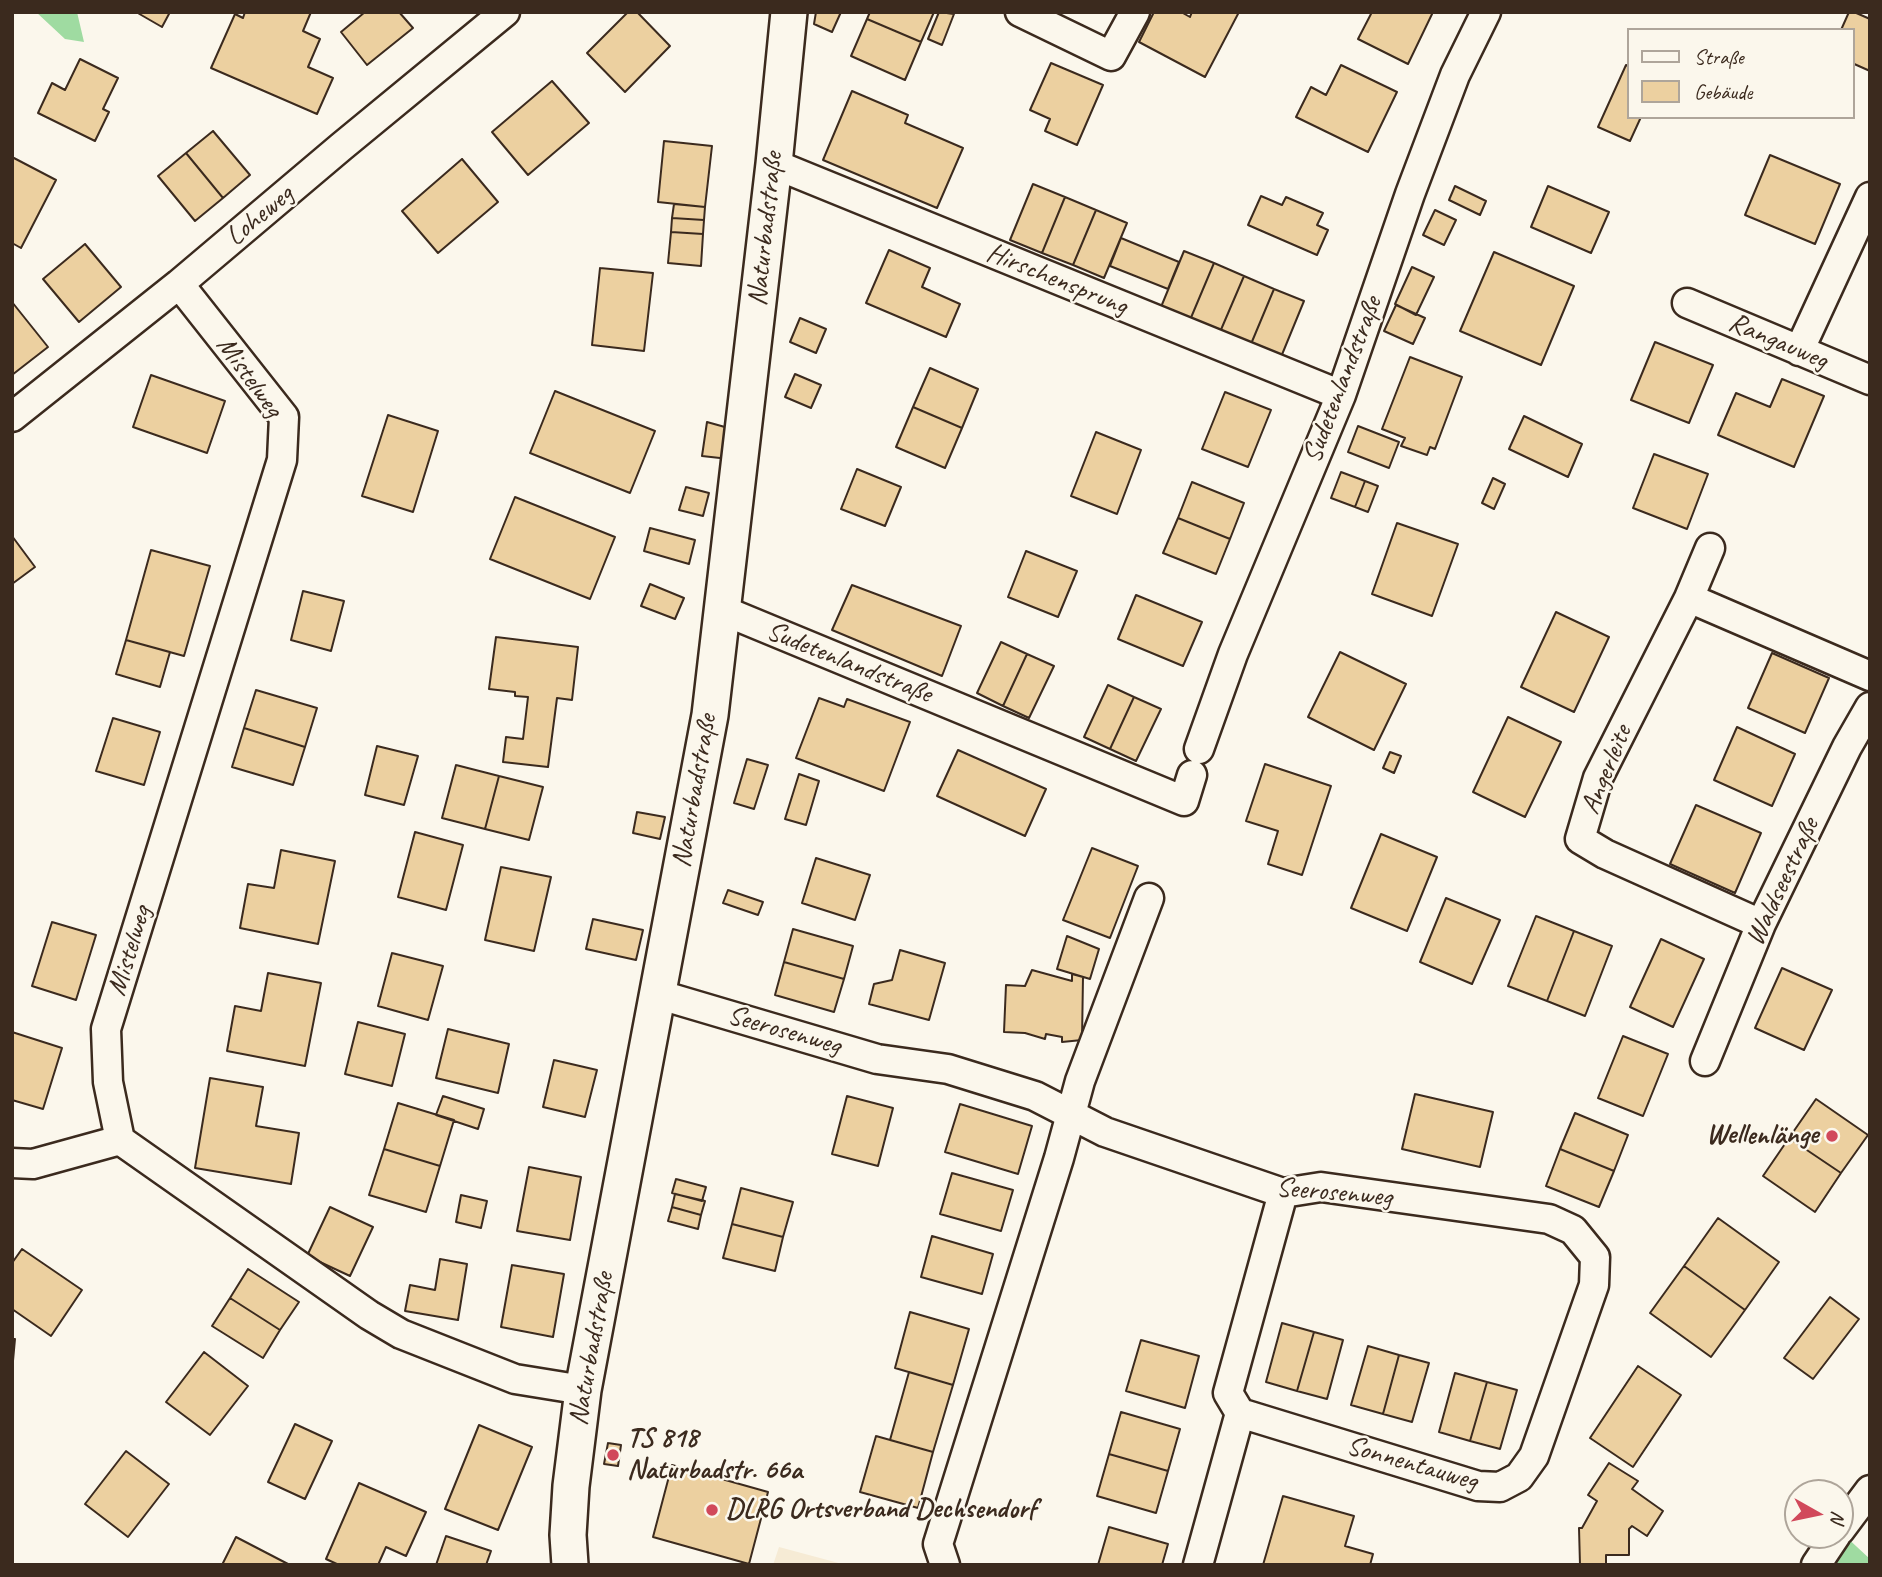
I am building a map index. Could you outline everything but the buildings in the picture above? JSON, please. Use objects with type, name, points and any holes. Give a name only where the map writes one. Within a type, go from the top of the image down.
[{"type":"street","name":"Loheweg","points":[[12,417],[179,284],[505,12]]},
{"type":"street","name":"Naturbadstraße","points":[[570,1565],[568,1535],[571,1486],[583,1390],[710,715],[789,12]]},
{"type":"street","points":[[1020,12],[1111,56],[1135,12]]},
{"type":"street","name":"Sudetenlandstraße","points":[[722,610],[1184,801],[1233,654],[1341,395],[1410,194],[1455,75],[1486,12]]},
{"type":"street","name":"Hirschensprung","points":[[774,164],[1341,395]]},
{"type":"street","points":[[1799,351],[1870,197]]},
{"type":"street","name":"Mistelweg","points":[[120,1140],[108,1082],[106,1029],[282,460],[284,417],[179,284]]},
{"type":"street","name":"Rangauweg","points":[[1687,303],[1870,380]]},
{"type":"street","name":"Angerleite","points":[[1710,548],[1689,598],[1598,778],[1580,839],[1605,854],[1761,924]]},
{"type":"street","points":[[1689,598],[1870,676]]},
{"type":"street","name":"Waldseestraße","points":[[1705,1061],[1761,924],[1847,747],[1870,707]]},
{"type":"street","points":[[945,1565],[939,1544],[1080,1081],[1149,898]]},
{"type":"street","name":"Seerosenweg","points":[[657,994],[877,1059],[948,1069],[1035,1096],[1105,1132],[1283,1193],[1321,1187],[1549,1220],[1573,1230],[1595,1257]]},
{"type":"street","points":[[12,1163],[33,1164],[120,1140],[369,1315],[401,1334],[515,1379],[583,1390]]},
{"type":"street","points":[[1198,1565],[1240,1413],[1228,1392],[1283,1193]]},
{"type":"street","name":"Sonnentauweg","points":[[1240,1413],[1478,1486],[1500,1487],[1519,1477],[1534,1457],[1594,1285],[1595,1257]]},
{"type":"street","points":[[1854,1511],[1870,1490]]},
{"type":"street","points":[[1815,1565],[1826,1549]]},
{"type":"shaded area","points":[[779,1547],[846,1565],[773,1565]]},
{"type":"green space","points":[[36,12],[77,12],[84,42],[65,39]]},
{"type":"green space","points":[[1854,1544],[1870,1559],[1870,1565],[1822,1565],[1833,1549],[1854,1549]]},
{"type":"place","name":"Wellenlänge","points":[[1832,1136]]},
{"type":"place","name":"TS 818 Naturbadstr. 66a","points":[[613,1455]]},
{"type":"place","name":"DLRG Ortsverband Dechsendorf","points":[[712,1510]]}]
